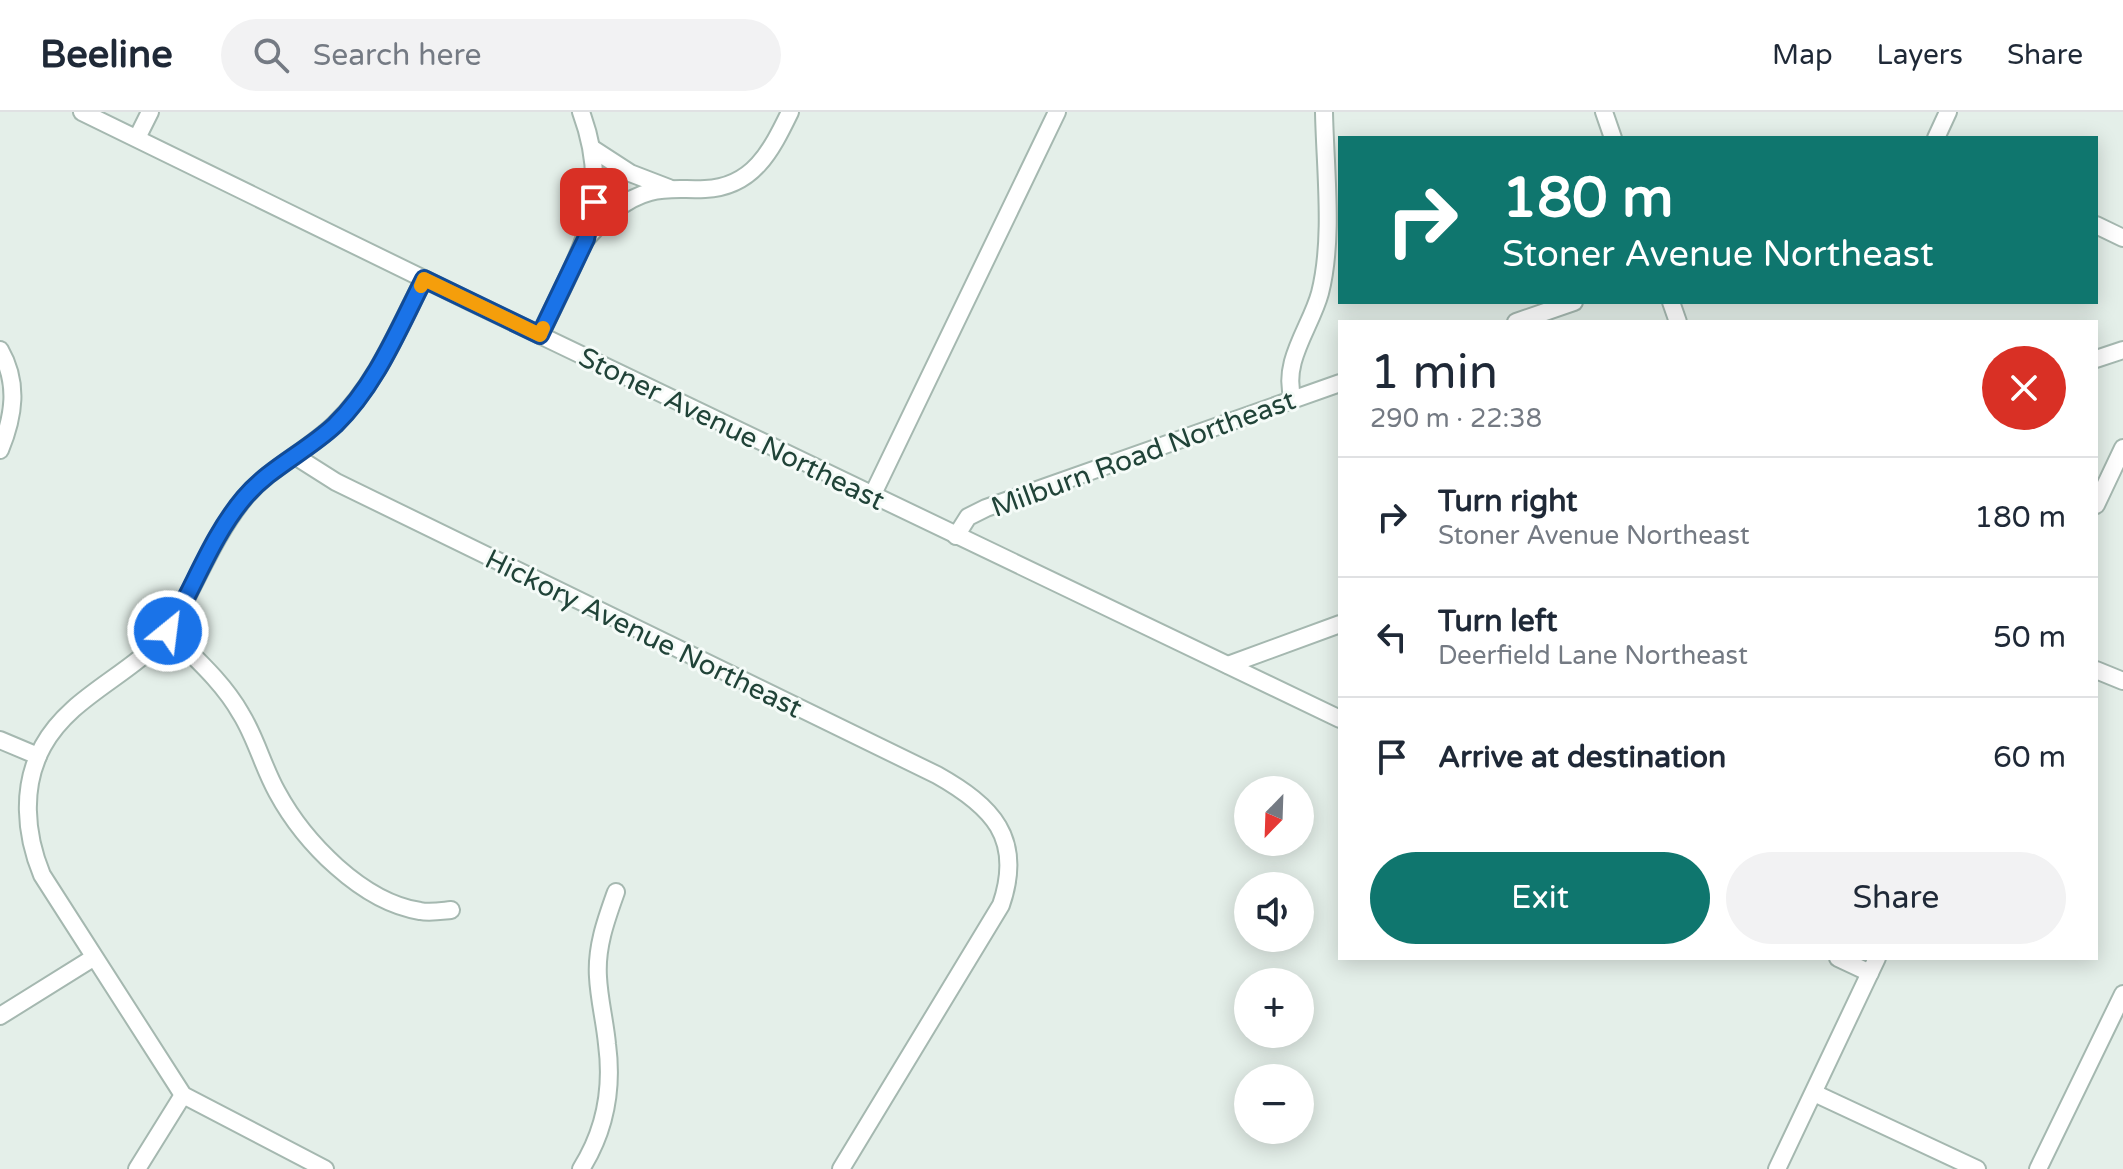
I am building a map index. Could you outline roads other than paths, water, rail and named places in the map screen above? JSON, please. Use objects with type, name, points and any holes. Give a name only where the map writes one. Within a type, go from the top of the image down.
[{"type":"street","name":"Stoner Avenue Northeast","points":[[82,112],[872,496],[1338,718]]},
{"type":"street","points":[[137,138],[150,112]]},
{"type":"street","points":[[540,335],[586,239],[595,191],[593,149],[581,112]]},
{"type":"street","points":[[586,239],[609,216],[634,198],[671,188],[713,189],[745,178],[770,152],[790,112]]},
{"type":"street","points":[[872,496],[1057,112]]},
{"type":"street","points":[[1293,399],[1290,385],[1292,366],[1317,305],[1325,265],[1324,112]]},
{"type":"street","points":[[1604,112],[1612,136]]},
{"type":"street","points":[[1937,136],[1948,112]]},
{"type":"street","points":[[593,149],[630,173],[671,188]]},
{"type":"street","points":[[2098,226],[2123,238]]},
{"type":"street","points":[[325,1169],[183,1095],[54,896],[33,853],[28,829],[28,805],[38,756],[50,735],[66,714],[143,655],[168,631],[230,517],[262,480],[334,426],[359,399],[424,279]]},
{"type":"street","points":[[1522,320],[1568,304]]},
{"type":"street","points":[[0,350],[12,382],[13,406],[0,450]]},
{"type":"street","points":[[2098,358],[2123,350]]},
{"type":"street","name":"Milburn Road Northeast","points":[[956,536],[968,517],[986,508],[1338,384]]},
{"type":"street","points":[[2098,501],[2123,448]]},
{"type":"street","name":"Hickory Avenue Northeast","points":[[295,456],[336,482],[937,775],[968,793],[990,813],[1002,834],[1007,858],[1007,882],[1001,905],[841,1169]]},
{"type":"street","points":[[1228,665],[1338,625]]},
{"type":"street","points":[[168,631],[233,701],[250,730],[277,793],[320,851],[377,895],[418,911],[451,910]]},
{"type":"street","points":[[2098,671],[2123,681]]},
{"type":"street","points":[[0,740],[38,756]]},
{"type":"street","points":[[581,1169],[599,1134],[605,1114],[608,1058],[598,975],[603,929],[616,892]]},
{"type":"street","points":[[0,1016],[93,958]]},
{"type":"street","points":[[1777,1169],[1873,966],[1847,960]]},
{"type":"street","points":[[2038,1169],[2123,994]]},
{"type":"street","points":[[1814,1093],[1977,1169]]},
{"type":"street","points":[[137,1169],[183,1095]]}]
